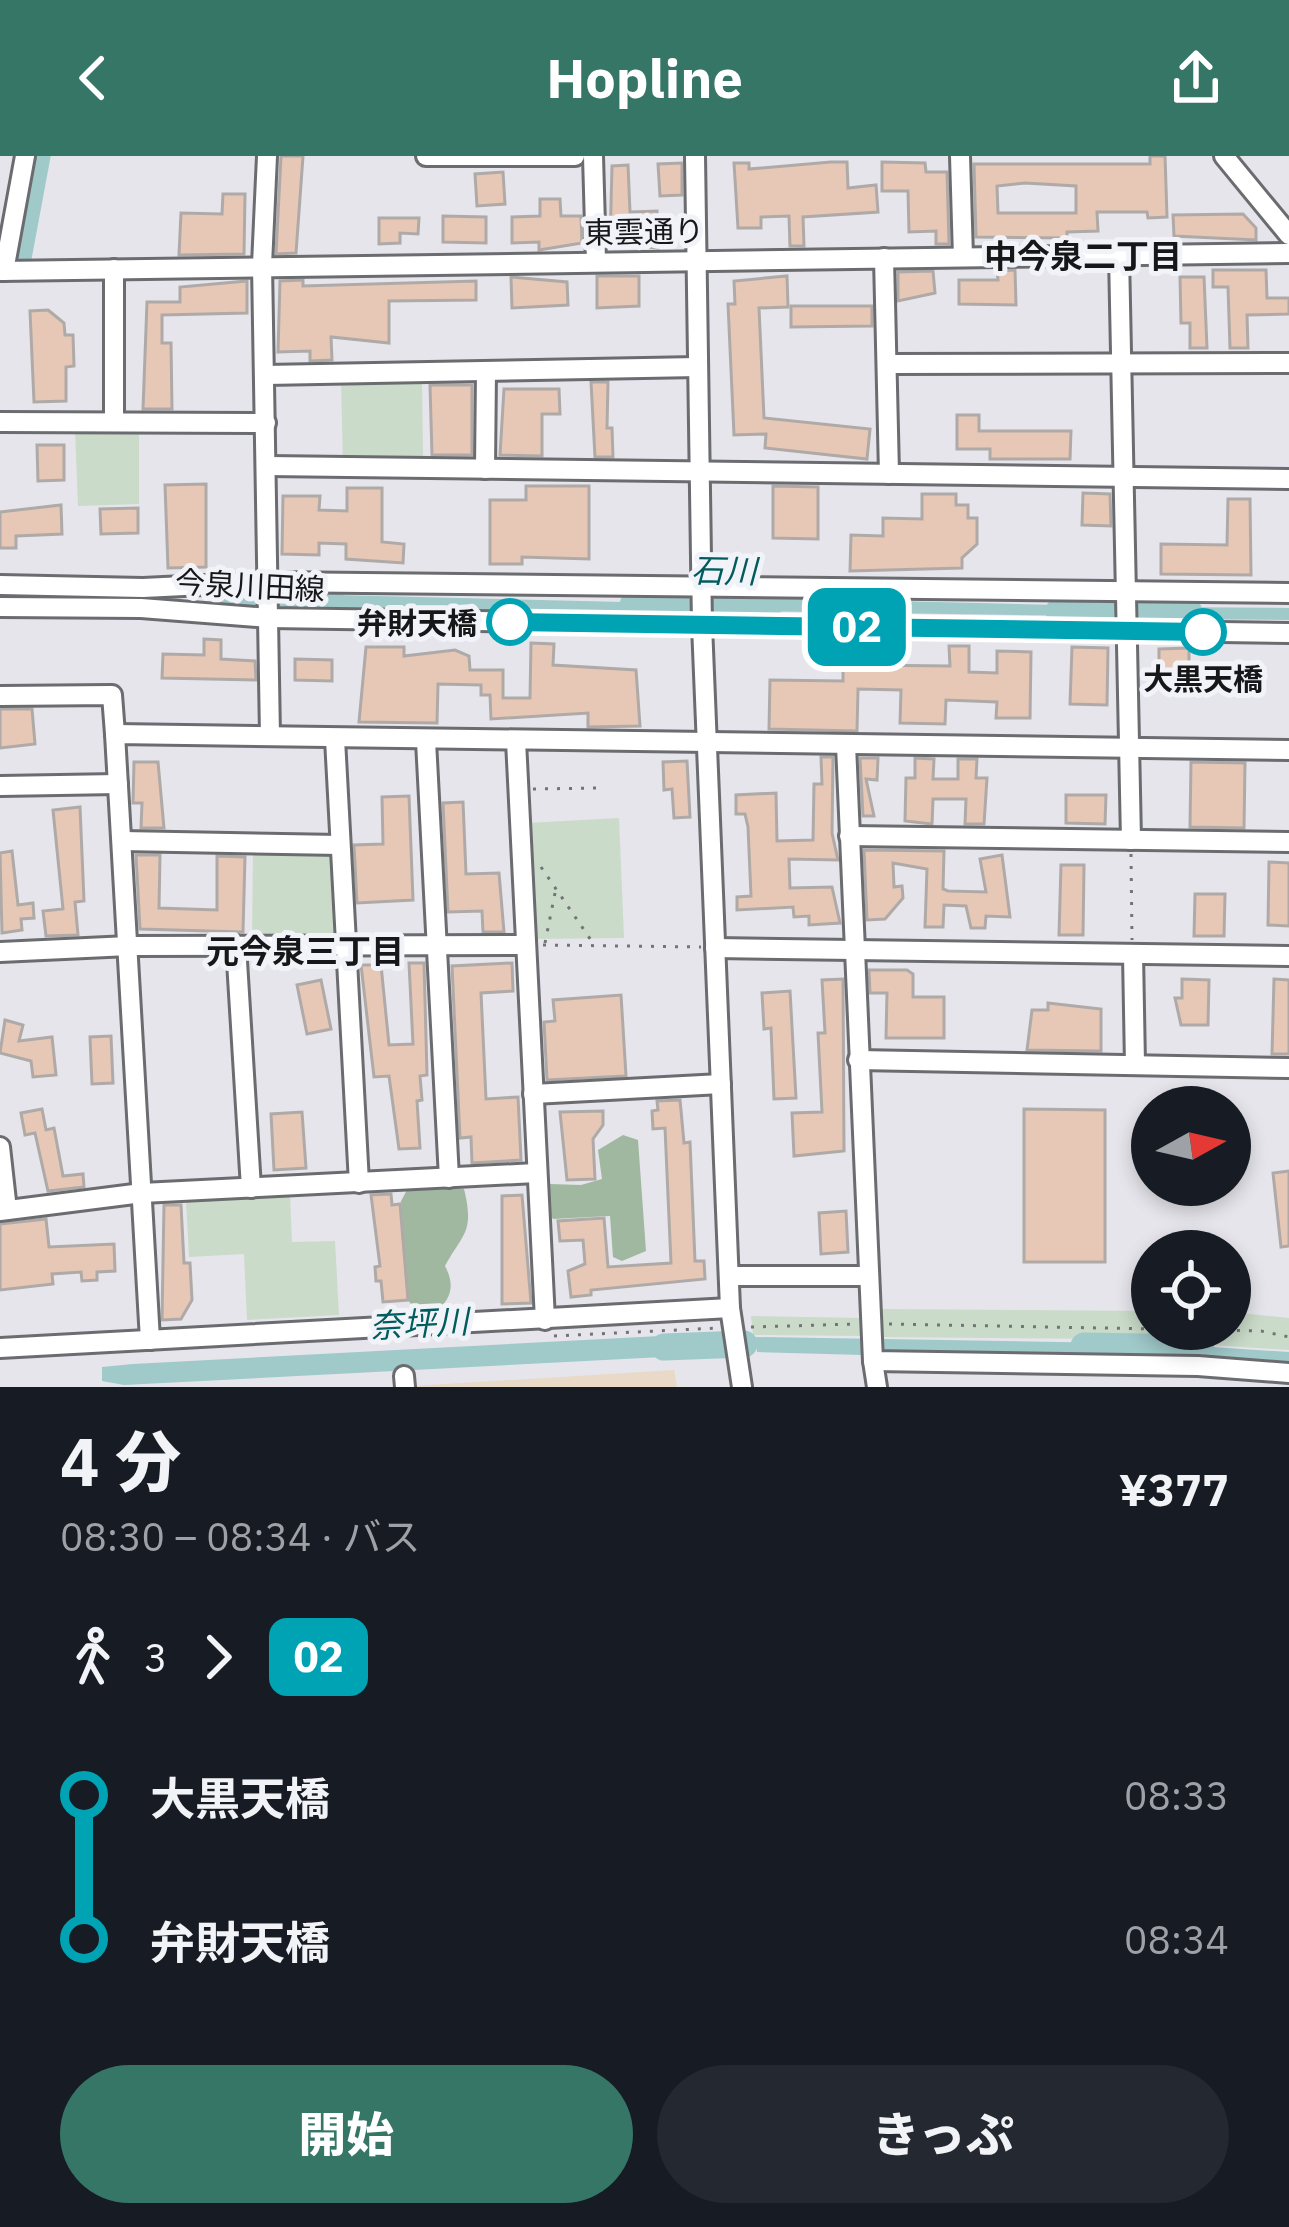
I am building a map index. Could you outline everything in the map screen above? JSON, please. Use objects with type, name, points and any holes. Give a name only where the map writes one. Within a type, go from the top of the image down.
[{"type":"street","points":[[2,271],[25,156]]},
{"type":"street","points":[[266,156],[262,266],[269,736]]},
{"type":"street","points":[[426,156],[575,156]]},
{"type":"street","points":[[593,156],[596,261]]},
{"type":"street","points":[[695,156],[702,625],[729,1276],[742,1387]]},
{"type":"street","points":[[960,156],[963,257]]},
{"type":"street","points":[[1224,156],[1289,235]]},
{"type":"street","name":"東雲通り","points":[[2,271],[1289,253]]},
{"type":"street","points":[[1119,255],[1131,840]]},
{"type":"street","points":[[884,258],[889,474]]},
{"type":"street","points":[[114,269],[114,422]]},
{"type":"street","points":[[887,364],[1289,363]]},
{"type":"street","points":[[265,375],[698,367]]},
{"type":"street","points":[[485,469],[486,371]]},
{"type":"street","points":[[0,422],[266,423]]},
{"type":"street","points":[[267,466],[1289,479]]},
{"type":"street","name":"今泉川田線","points":[[0,585],[143,588],[268,582],[1289,593]]},
{"type":"street","name":"今泉川田線","points":[[0,607],[141,608],[269,619],[1289,633]]},
{"type":"street","points":[[0,696],[112,695],[151,1340]]},
{"type":"street","points":[[116,734],[1289,750]]},
{"type":"street","points":[[335,739],[358,1183]]},
{"type":"street","points":[[426,740],[449,1178]]},
{"type":"street","points":[[516,741],[522,864],[536,945],[533,1094],[543,1328]]},
{"type":"street","points":[[846,745],[877,1387]]},
{"type":"street","points":[[0,786],[118,784]]},
{"type":"street","points":[[849,836],[1289,842]]},
{"type":"street","points":[[122,841],[340,845]]},
{"type":"street","points":[[236,945],[251,1188]]},
{"type":"street","points":[[0,952],[130,946],[536,945]]},
{"type":"street","points":[[715,948],[1289,956]]},
{"type":"street","points":[[1132,954],[1136,1065]]},
{"type":"street","points":[[859,1060],[1289,1068]]},
{"type":"street","points":[[533,1094],[721,1084]]},
{"type":"street","points":[[0,1147],[4,1210],[142,1193],[536,1173]]},
{"type":"street","points":[[729,1276],[869,1276]]},
{"type":"street","points":[[0,1348],[543,1328],[734,1332]]},
{"type":"street","points":[[872,1343],[976,1364],[1094,1377],[1198,1366],[1289,1373]]},
{"type":"street","points":[[976,1364],[979,1387]]},
{"type":"street","points":[[1198,1366],[1200,1387]]},
{"type":"path","points":[[519,789],[600,788]]},
{"type":"path","points":[[1131,840],[1132,954]]},
{"type":"path","points":[[522,864],[545,868],[595,946]]},
{"type":"path","points":[[556,886],[536,945],[715,948]]},
{"type":"path","points":[[543,1328],[734,1332],[872,1343],[1261,1331],[1289,1337]]},
{"type":"shaded area","points":[[674,1370],[677,1387],[396,1387]]},
{"type":"green space","points":[[422,377],[423,462],[343,461],[341,380]]},
{"type":"green space","points":[[75,429],[139,429],[139,504],[78,506]]},
{"type":"green space","points":[[619,818],[624,938],[533,939],[528,823]]},
{"type":"green space","points":[[253,850],[326,850],[333,856],[338,933],[332,940],[252,942]]},
{"type":"green space","points":[[623,1135],[638,1140],[646,1251],[622,1261],[613,1257],[610,1216],[553,1219],[547,1210],[550,1184],[581,1185],[602,1179],[598,1150]]},
{"type":"green space","points":[[464,1189],[468,1215],[465,1232],[445,1266],[450,1292],[442,1306],[413,1307],[408,1300],[401,1201],[407,1190]]},
{"type":"green space","points":[[290,1196],[292,1242],[335,1241],[339,1315],[247,1320],[244,1254],[189,1257],[186,1201]]},
{"type":"green space","points":[[877,1309],[1131,1311],[1131,1350],[1166,1350],[1165,1363],[1117,1362],[1117,1339],[879,1337]]},
{"type":"green space","points":[[1251,1314],[1289,1318],[1289,1350],[1251,1348]]},
{"type":"green space","points":[[751,1316],[863,1318],[864,1336],[753,1335]]},
{"type":"water","points":[[296,594],[665,603],[665,615],[296,607]]},
{"type":"water","points":[[735,597],[1094,606],[1094,616],[736,611]]},
{"type":"water","points":[[1156,607],[1289,608],[1289,620],[1156,619]]},
{"type":"water","points":[[698,1334],[701,1355],[124,1385],[102,1381],[102,1367],[133,1364]]},
{"type":"water","points":[[756,1337],[1116,1343],[1115,1362],[757,1352]]},
{"type":"water","points":[[1167,1350],[1289,1352],[1289,1369],[1167,1361]]},
{"type":"building","points":[[281,156],[303,156],[296,253],[276,254]]},
{"type":"building","points":[[1150,156],[1165,156],[1167,217],[1097,212],[1098,231],[1067,232],[1067,238],[976,237],[974,164],[1150,164]],"holes":[[[997,186],[1076,186],[1076,213],[998,213]]]},
{"type":"building","points":[[847,162],[848,188],[876,185],[878,212],[803,217],[804,246],[790,246],[789,216],[761,217],[761,228],[738,228],[734,163],[749,163],[749,169]]},
{"type":"building","points":[[882,162],[925,163],[926,172],[947,172],[949,244],[936,244],[936,231],[909,232],[908,191],[882,191]]},
{"type":"building","points":[[682,163],[682,195],[660,196],[658,164]]},
{"type":"building","points":[[628,165],[630,212],[657,211],[658,248],[610,244],[612,166]]},
{"type":"building","points":[[503,172],[505,204],[477,206],[475,174]]},
{"type":"building","points":[[223,194],[245,194],[244,254],[179,255],[181,213],[222,214]]},
{"type":"building","points":[[540,199],[560,199],[561,216],[581,216],[582,243],[539,250],[539,242],[512,243],[512,217],[540,216]]},
{"type":"building","points":[[1243,214],[1256,228],[1256,240],[1174,236],[1173,215]]},
{"type":"building","points":[[443,216],[486,217],[486,243],[443,242]]},
{"type":"building","points":[[379,218],[419,218],[418,234],[400,233],[400,243],[379,244]]},
{"type":"building","points":[[1015,270],[1016,305],[959,304],[959,280],[998,280],[997,271]]},
{"type":"building","points":[[1213,270],[1266,270],[1267,298],[1289,298],[1289,314],[1247,315],[1248,348],[1230,348],[1228,287],[1213,287]]},
{"type":"building","points":[[933,271],[935,293],[898,301],[898,272]]},
{"type":"building","points":[[597,276],[639,276],[639,306],[597,308]]},
{"type":"building","points":[[787,276],[788,307],[759,308],[764,418],[870,429],[867,459],[765,448],[766,434],[734,435],[728,304],[735,304],[734,281]]},
{"type":"building","points":[[511,277],[567,282],[568,305],[512,308]]},
{"type":"building","points":[[1180,277],[1204,277],[1207,348],[1190,348],[1190,323],[1181,323]]},
{"type":"building","points":[[303,280],[303,286],[476,281],[476,300],[389,301],[389,343],[331,337],[332,360],[310,361],[310,351],[278,352],[280,281]]},
{"type":"building","points":[[247,281],[247,313],[162,315],[162,343],[171,343],[172,409],[143,409],[147,302],[180,302],[180,287]]},
{"type":"building","points":[[791,306],[872,306],[872,326],[791,327]]},
{"type":"building","points":[[48,310],[64,323],[65,335],[73,335],[74,366],[66,367],[66,401],[34,402],[30,311]]},
{"type":"building","points":[[591,382],[608,382],[607,428],[612,428],[613,457],[595,457]]},
{"type":"building","points":[[430,385],[472,385],[472,455],[432,455]]},
{"type":"building","points":[[504,389],[559,389],[560,414],[542,414],[542,456],[500,455]]},
{"type":"building","points":[[957,415],[979,415],[979,431],[1071,431],[1070,459],[990,459],[990,449],[957,449]]},
{"type":"building","points":[[37,445],[64,445],[64,480],[38,481]]},
{"type":"building","points":[[206,484],[206,567],[168,568],[165,485]]},
{"type":"building","points":[[526,486],[589,486],[589,559],[522,557],[522,564],[490,564],[490,500],[526,500]]},
{"type":"building","points":[[773,486],[818,487],[818,539],[773,538]]},
{"type":"building","points":[[347,488],[382,488],[382,542],[404,544],[403,563],[346,559],[346,544],[319,543],[319,555],[282,554],[283,496],[320,496],[319,510],[347,511]]},
{"type":"building","points":[[1083,493],[1110,494],[1111,526],[1082,525]]},
{"type":"building","points":[[922,494],[956,494],[956,505],[968,505],[968,518],[977,518],[977,544],[962,558],[962,568],[850,571],[851,535],[883,536],[883,518],[922,519]]},
{"type":"building","points":[[1228,499],[1250,499],[1251,575],[1161,574],[1161,544],[1227,545]]},
{"type":"building","points":[[61,505],[62,534],[16,536],[16,548],[0,548],[0,512]]},
{"type":"building","points":[[138,508],[138,533],[101,534],[100,509]]},
{"type":"building","points":[[204,639],[221,640],[221,659],[255,661],[256,680],[162,678],[163,654],[204,655]]},
{"type":"building","points":[[531,643],[554,644],[553,665],[636,670],[640,726],[588,727],[588,713],[491,719],[490,695],[481,695],[481,685],[438,684],[437,723],[359,722],[366,647],[404,647],[404,656],[455,650],[469,656],[470,670],[503,670],[503,698],[530,698]]},
{"type":"building","points":[[949,646],[969,646],[969,672],[997,673],[997,651],[1031,652],[1030,718],[996,718],[997,702],[946,700],[945,724],[900,723],[901,690],[858,689],[857,731],[769,729],[770,680],[843,681],[843,649],[859,649],[859,665],[950,666]]},
{"type":"building","points":[[1072,647],[1108,648],[1107,705],[1070,704]]},
{"type":"building","points":[[1189,648],[1189,687],[1159,687],[1159,649]]},
{"type":"building","points":[[295,659],[332,660],[332,681],[295,680]]},
{"type":"building","points":[[0,709],[32,709],[35,744],[0,748]]},
{"type":"building","points":[[821,757],[833,757],[832,833],[838,860],[789,859],[790,888],[832,887],[840,923],[809,925],[809,916],[794,917],[793,907],[737,910],[737,897],[751,896],[748,827],[745,814],[736,814],[736,795],[776,793],[777,841],[813,840],[814,784],[822,784]]},
{"type":"building","points":[[860,758],[878,758],[877,780],[866,779],[874,816],[863,816]]},
{"type":"building","points":[[915,758],[934,759],[933,779],[958,779],[958,759],[977,759],[976,778],[987,778],[984,824],[965,824],[966,799],[933,799],[932,824],[905,821],[906,778],[915,778]]},
{"type":"building","points":[[687,761],[690,817],[674,818],[672,789],[664,790],[663,762]]},
{"type":"building","points":[[134,762],[158,762],[164,828],[141,828],[142,803],[133,803]]},
{"type":"building","points":[[1191,762],[1245,763],[1244,828],[1190,827]]},
{"type":"building","points":[[1066,795],[1106,795],[1105,824],[1066,823]]},
{"type":"building","points":[[409,796],[413,900],[357,903],[354,845],[383,844],[382,797]]},
{"type":"building","points":[[463,802],[466,874],[499,873],[504,932],[483,932],[482,911],[448,912],[443,803]]},
{"type":"building","points":[[80,807],[84,901],[75,902],[78,935],[46,936],[43,911],[63,909],[53,810]]},
{"type":"building","points":[[864,850],[944,851],[943,889],[948,891],[986,892],[980,859],[1002,855],[1010,917],[986,916],[985,928],[971,928],[966,906],[944,905],[943,927],[925,927],[927,869],[893,863],[894,887],[902,886],[903,898],[885,919],[867,920]]},
{"type":"building","points":[[12,851],[18,905],[33,903],[34,918],[21,919],[22,930],[2,933],[0,853]]},
{"type":"building","points":[[136,855],[160,855],[159,908],[217,910],[217,856],[245,857],[243,932],[140,929]]},
{"type":"building","points":[[1269,862],[1289,863],[1289,926],[1268,925]]},
{"type":"building","points":[[1061,865],[1084,865],[1083,935],[1059,935]]},
{"type":"building","points":[[1195,894],[1225,894],[1224,936],[1194,936]]},
{"type":"building","points":[[409,963],[424,963],[427,1075],[420,1076],[422,1100],[417,1101],[420,1148],[399,1149],[389,1076],[374,1077],[361,965],[381,965],[389,1045],[413,1044]]},
{"type":"building","points":[[512,963],[513,991],[481,993],[486,1099],[518,1097],[521,1160],[472,1163],[471,1137],[460,1138],[452,966]]},
{"type":"building","points":[[869,970],[907,970],[913,974],[913,997],[944,997],[944,1038],[886,1038],[887,993],[870,993]]},
{"type":"building","points":[[843,979],[844,1151],[794,1156],[792,1113],[822,1112],[818,1033],[825,1033],[822,980]]},
{"type":"building","points":[[1182,979],[1209,980],[1208,1025],[1181,1025],[1175,998],[1182,998]]},
{"type":"building","points":[[1274,979],[1289,980],[1289,1054],[1272,1054]]},
{"type":"building","points":[[321,980],[331,1029],[307,1034],[297,985]]},
{"type":"building","points":[[790,991],[796,1098],[774,1099],[771,1028],[764,1029],[762,993]]},
{"type":"building","points":[[621,995],[626,1076],[547,1080],[544,1022],[555,1021],[553,1000]]},
{"type":"building","points":[[1048,1003],[1101,1009],[1101,1051],[1027,1050],[1032,1010],[1048,1010]]},
{"type":"building","points":[[5,1020],[23,1025],[19,1041],[52,1037],[56,1075],[33,1077],[31,1061],[0,1053]]},
{"type":"building","points":[[111,1036],[113,1083],[92,1084],[90,1037]]},
{"type":"building","points":[[680,1100],[684,1143],[690,1142],[695,1261],[704,1261],[705,1279],[591,1290],[591,1295],[571,1297],[568,1271],[585,1264],[583,1240],[560,1241],[558,1221],[604,1218],[608,1267],[671,1263],[665,1128],[653,1129],[652,1111],[658,1110],[657,1101]]},
{"type":"building","points":[[42,1109],[46,1130],[54,1128],[63,1176],[83,1174],[84,1187],[48,1191],[35,1133],[25,1135],[21,1113]]},
{"type":"building","points":[[1024,1109],[1105,1110],[1105,1262],[1024,1262]]},
{"type":"building","points":[[603,1111],[603,1125],[593,1139],[595,1179],[567,1180],[560,1112]]},
{"type":"building","points":[[302,1112],[306,1168],[274,1170],[271,1114]]},
{"type":"building","points":[[1289,1171],[1289,1246],[1281,1247],[1273,1173]]},
{"type":"building","points":[[391,1194],[392,1205],[400,1204],[408,1300],[383,1302],[381,1281],[376,1281],[375,1267],[380,1266],[371,1195]]},
{"type":"building","points":[[522,1195],[531,1303],[502,1304],[502,1196]]},
{"type":"building","points":[[164,1205],[181,1205],[184,1263],[190,1263],[192,1300],[181,1319],[162,1320]]},
{"type":"building","points":[[846,1211],[848,1252],[821,1254],[819,1213]]},
{"type":"building","points":[[46,1219],[49,1247],[114,1244],[115,1271],[97,1272],[97,1280],[82,1281],[81,1272],[52,1274],[53,1284],[0,1290],[0,1224]]},
{"type":"waterway","points":[[18,258],[37,156]]},
{"type":"waterway","name":"石川","points":[[229,599],[331,600]]},
{"type":"waterway","name":"石川","points":[[633,605],[769,606]]},
{"type":"waterway","name":"石川","points":[[1059,611],[1189,612]]},
{"type":"waterway","name":"奈坪川","points":[[664,1347],[744,1344]]},
{"type":"waterway","name":"奈坪川","points":[[1084,1346],[1131,1347]]},
{"type":"bus line","name":"02","points":[[510,622],[1203,632]]},
{"type":"place","name":"弁財天橋","points":[[510,622]]},
{"type":"place","name":"大黒天橋","points":[[1203,632]]},
{"type":"district","name":"中今泉二丁目","points":[[1083,255]]},
{"type":"district","name":"元今泉三丁目","points":[[305,950]]}]
